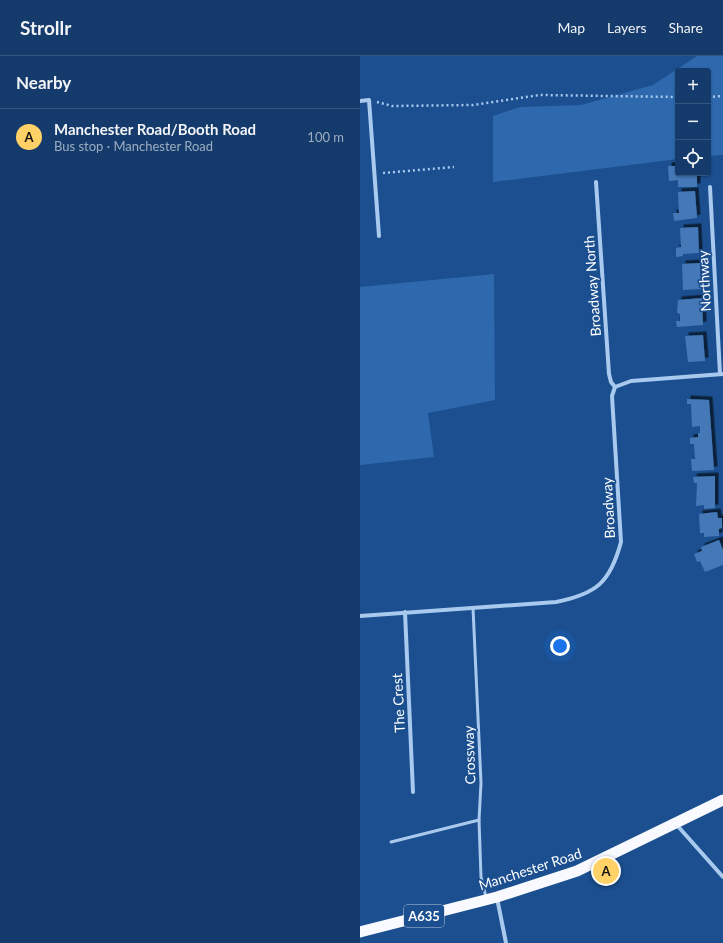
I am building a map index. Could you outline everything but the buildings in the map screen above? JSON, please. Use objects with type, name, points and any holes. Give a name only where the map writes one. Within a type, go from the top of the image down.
[{"type":"highway","name":"Manchester Road","points":[[360,932],[492,899],[578,871],[723,800]]},
{"type":"street","points":[[360,101],[369,100],[379,236]]},
{"type":"street","name":"Broadway North","points":[[596,182],[609,374],[611,382],[615,387]]},
{"type":"street","name":"Northway","points":[[710,187],[721,374]]},
{"type":"street","points":[[615,387],[630,381],[721,374]]},
{"type":"street","name":"Broadway","points":[[360,616],[556,602],[578,597],[598,587],[617,560],[621,542],[612,396],[615,387]]},
{"type":"street","name":"The Crest","points":[[404,612],[413,792]]},
{"type":"street","points":[[675,823],[723,877]]},
{"type":"street","points":[[492,899],[506,943]]},
{"type":"lane","name":"Crossway","points":[[473,608],[481,783],[479,820],[481,877],[492,899]]},
{"type":"lane","points":[[391,842],[479,820]]},
{"type":"path","points":[[369,100],[392,106],[473,105],[540,95],[675,97]]},
{"type":"path","points":[[711,97],[723,96]]},
{"type":"path","points":[[374,174],[454,167]]},
{"type":"shaded area","points":[[697,56],[723,56],[723,155],[711,156],[711,68],[679,68]]},
{"type":"shaded area","points":[[675,70],[675,159],[493,182],[493,116],[520,107],[581,105],[653,85]]},
{"type":"shaded area","points":[[494,274],[495,400],[428,413],[434,457],[360,465],[360,287]]},
{"type":"place","name":"Manchester Road/Booth Road","points":[[606,871]]}]
